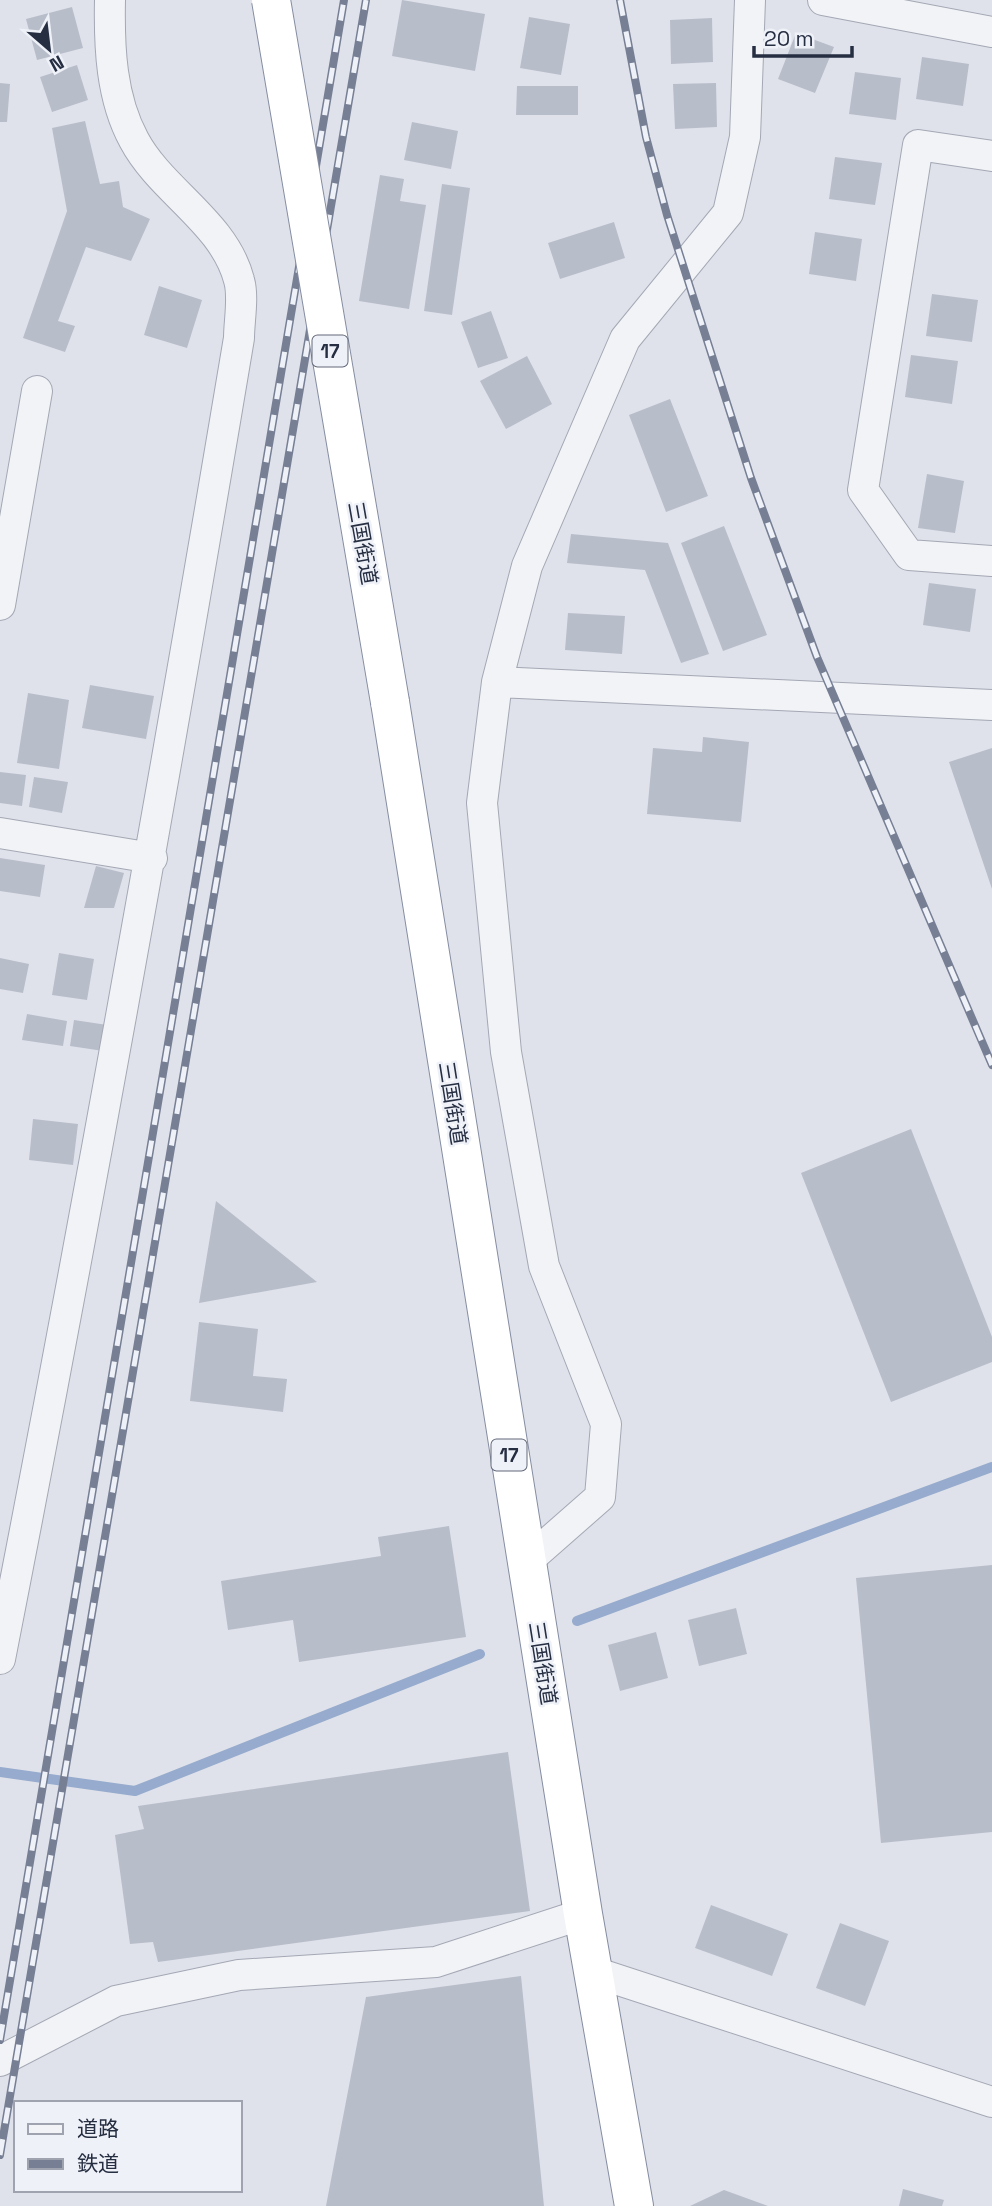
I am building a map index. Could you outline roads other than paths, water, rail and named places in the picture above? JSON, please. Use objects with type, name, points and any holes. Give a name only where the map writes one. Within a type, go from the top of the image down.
[{"type":"highway","name":"三国街道","points":[[271,0],[390,702],[583,1914],[634,2206]]},
{"type":"street","points":[[0,1659],[88,1208],[152,858],[239,338],[239,280],[220,240],[166,182],[134,141],[114,88],[110,0]]},
{"type":"street","points":[[526,1562],[600,1497],[606,1424],[544,1266],[506,1052],[482,803],[497,682],[527,566],[625,339],[728,213],[745,137],[750,0]]},
{"type":"street","points":[[822,0],[992,32]]},
{"type":"street","points":[[992,156],[918,145],[863,490],[909,555],[992,561]]},
{"type":"street","points":[[0,605],[37,391]]},
{"type":"street","points":[[497,682],[992,705]]},
{"type":"street","points":[[0,833],[152,858]]},
{"type":"street","points":[[0,2061],[116,2001],[239,1975],[436,1962],[583,1914]]},
{"type":"street","points":[[594,1972],[992,2102]]},
{"type":"waterway","points":[[577,1621],[992,1467]]},
{"type":"waterway","points":[[0,1772],[135,1791],[480,1654]]},
{"type":"railway","points":[[0,2040],[344,0]]},
{"type":"railway","points":[[0,2155],[366,0]]},
{"type":"railway","points":[[620,0],[646,137],[667,215],[751,478],[817,657],[992,1065]]}]
